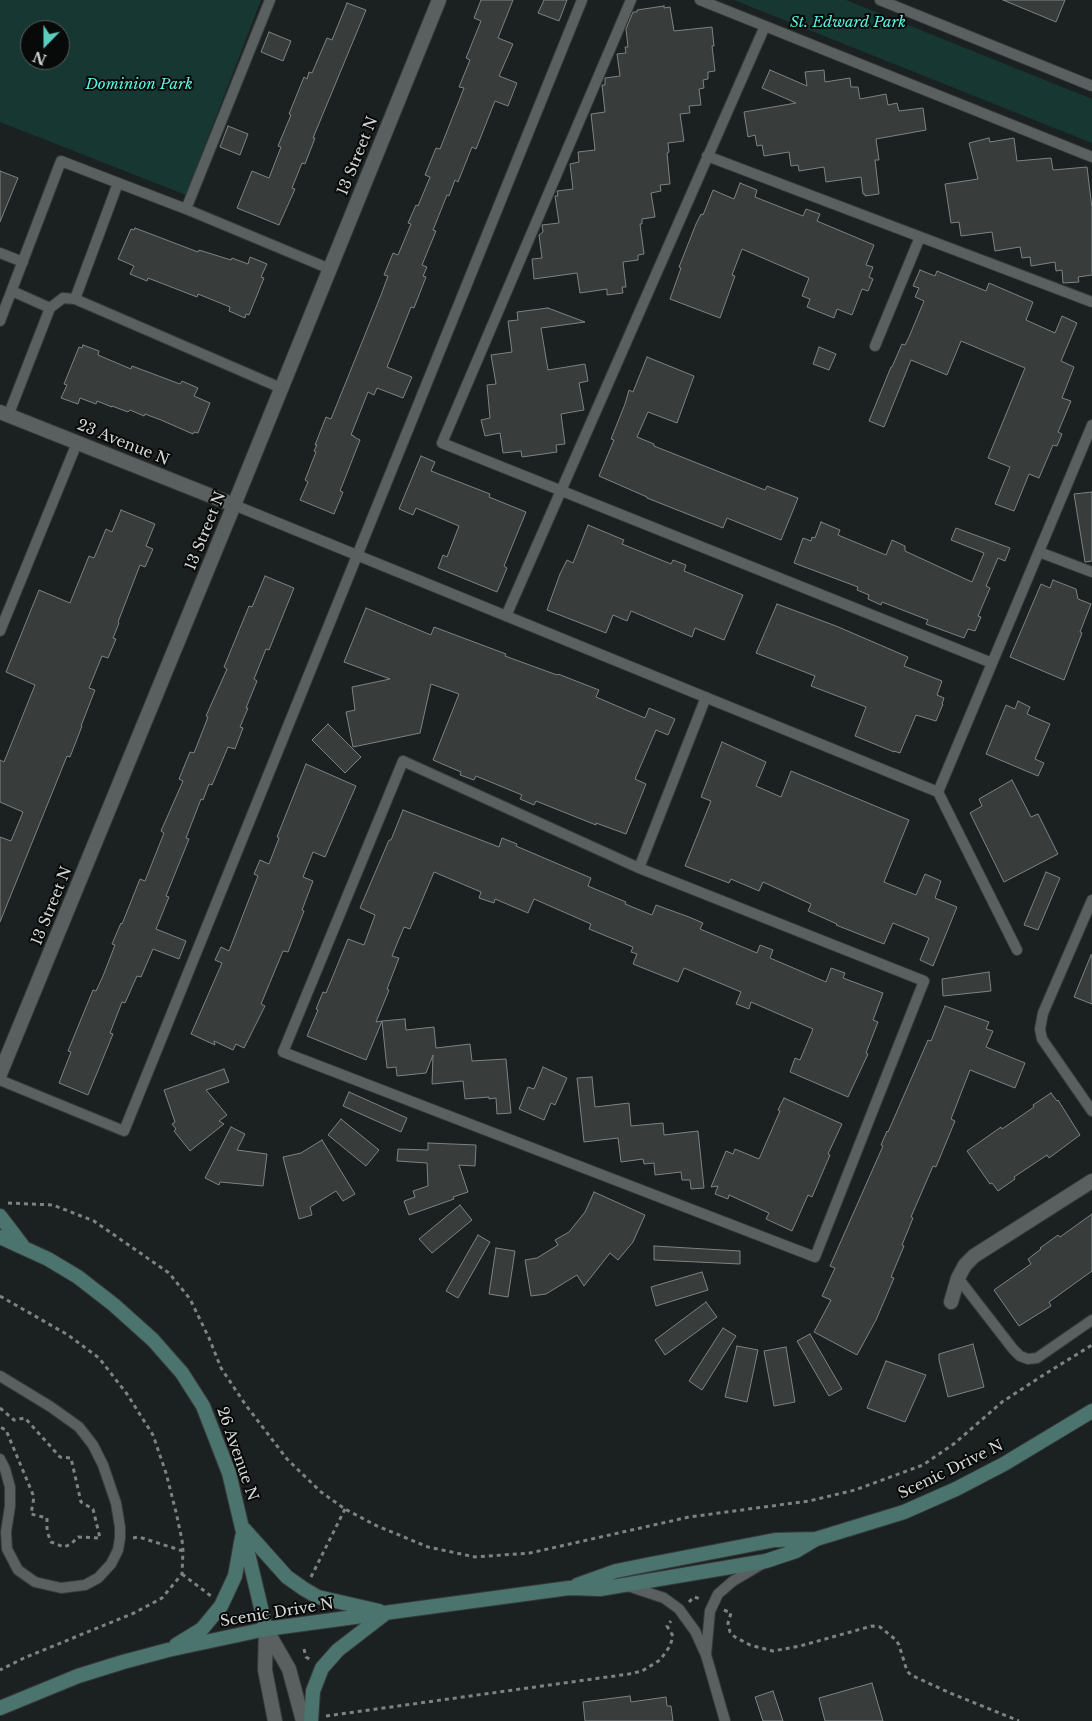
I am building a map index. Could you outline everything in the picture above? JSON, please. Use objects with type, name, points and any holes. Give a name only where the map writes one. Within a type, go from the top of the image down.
[{"type":"main road","points":[[0,1216],[24,1248]]},
{"type":"main road","name":"26 Avenue N","points":[[0,1237],[48,1259],[78,1277],[114,1305],[153,1340],[182,1373],[203,1406],[229,1473],[244,1529],[266,1629]]},
{"type":"main road","name":"Scenic Drive N","points":[[0,1708],[78,1676],[168,1650],[266,1629],[569,1588],[600,1589],[628,1586],[766,1561],[796,1551],[816,1540],[904,1512],[956,1489],[1004,1464],[1092,1411]]},
{"type":"main road","points":[[244,1529],[287,1577],[304,1590],[318,1596],[387,1613]]},
{"type":"main road","points":[[168,1650],[202,1629],[221,1606],[235,1576],[244,1529]]},
{"type":"main road","name":"Scenic Drive N","points":[[569,1588],[616,1571],[651,1564],[775,1540],[816,1540]]},
{"type":"main road","points":[[311,1721],[313,1691],[322,1668],[338,1650],[387,1613]]},
{"type":"street","name":"13 Street N","points":[[0,1074],[439,0]]},
{"type":"street","name":"23 Avenue N","points":[[4,414],[234,505]]},
{"type":"street","points":[[951,1302],[958,1278],[965,1265],[974,1256],[1092,1181]]},
{"type":"street","points":[[266,1629],[265,1670],[275,1721]]},
{"type":"street","points":[[266,1629],[289,1670],[303,1721]]},
{"type":"lane","points":[[186,210],[270,0]]},
{"type":"lane","points":[[0,1080],[124,1131],[582,0]]},
{"type":"lane","points":[[631,0],[442,443],[992,664]]},
{"type":"lane","points":[[700,0],[1092,157]]},
{"type":"lane","points":[[880,0],[1092,86]]},
{"type":"lane","points":[[506,616],[765,26]]},
{"type":"lane","points":[[707,156],[1092,302]]},
{"type":"lane","points":[[0,321],[61,161],[330,269]]},
{"type":"lane","points":[[75,298],[118,183]]},
{"type":"lane","points":[[875,346],[920,237]]},
{"type":"lane","points":[[0,253],[23,262]]},
{"type":"lane","points":[[12,291],[50,308]]},
{"type":"lane","points":[[4,414],[50,308],[63,298],[75,298],[281,388]]},
{"type":"lane","points":[[938,792],[1092,425]]},
{"type":"lane","points":[[0,631],[77,443]]},
{"type":"lane","points":[[234,505],[938,792],[1017,950]]},
{"type":"lane","points":[[1039,552],[1092,572]]},
{"type":"lane","points":[[639,868],[706,697]]},
{"type":"lane","points":[[403,762],[639,868],[924,981],[815,1258],[283,1052],[403,762]]},
{"type":"lane","points":[[1092,900],[1043,1013],[1040,1029],[1042,1039],[1092,1111]]},
{"type":"lane","points":[[958,1278],[1013,1349],[1020,1356],[1028,1359],[1037,1358],[1092,1320]]},
{"type":"lane","points":[[0,1376],[79,1427],[93,1445],[103,1464],[114,1493],[120,1527],[118,1550],[103,1574],[85,1585],[61,1588],[35,1582],[18,1570],[7,1549],[6,1532],[11,1497],[5,1469],[0,1459]]},
{"type":"lane","points":[[706,1655],[710,1611],[718,1594],[733,1581],[766,1561]]},
{"type":"lane","points":[[628,1586],[656,1594],[671,1602],[695,1631],[706,1655],[725,1721]]},
{"type":"path","points":[[0,1203],[53,1205],[94,1220],[169,1273],[190,1299],[221,1368],[245,1404],[287,1459],[321,1492],[345,1509],[375,1525],[428,1547],[475,1557],[530,1553],[689,1517],[809,1501],[855,1490],[923,1466],[955,1443],[1002,1402],[1092,1345]]},
{"type":"path","points":[[0,1408],[14,1420],[25,1418],[60,1457],[71,1458],[82,1502],[93,1509],[100,1538],[78,1537],[71,1544],[64,1547],[51,1542],[47,1531],[47,1518],[31,1514],[34,1497],[6,1430],[0,1428]]},
{"type":"path","points":[[308,1582],[345,1509]]},
{"type":"path","points":[[140,1538],[183,1551]]},
{"type":"path","points":[[182,1574],[215,1600]]},
{"type":"path","points":[[688,1603],[694,1598],[700,1599]]},
{"type":"path","points":[[284,1608],[294,1606]]},
{"type":"path","points":[[722,1609],[731,1613],[728,1623],[730,1632],[750,1646],[767,1650],[783,1650],[872,1626],[880,1627],[899,1644],[907,1670],[911,1675],[1019,1721]]},
{"type":"path","points":[[231,1616],[244,1614]]},
{"type":"path","points":[[326,1716],[642,1671],[660,1660],[670,1646],[672,1636],[667,1626],[672,1620]]},
{"type":"path","points":[[304,1649],[306,1657]]},
{"type":"green space","name":"Dominion Park","points":[[0,0],[261,0],[186,195],[0,122]]},
{"type":"green space","name":"St. Edward Park","points":[[734,0],[846,0],[1092,99],[1092,143]]},
{"type":"building","points":[[481,0],[513,0],[498,38],[513,44],[499,76],[517,83],[508,106],[495,101],[476,149],[472,147],[458,182],[455,180],[449,196],[447,195],[433,230],[436,231],[422,265],[427,267],[423,276],[426,277],[414,308],[411,307],[387,367],[412,377],[403,398],[377,388],[374,395],[368,392],[351,435],[360,440],[340,491],[343,492],[334,514],[300,500],[308,482],[305,480],[316,452],[314,451],[317,445],[315,445],[326,417],[331,419],[388,276],[384,275],[393,253],[398,255],[411,224],[408,223],[416,205],[418,206],[430,177],[425,175],[436,148],[440,149],[464,88],[459,87],[470,60],[466,58],[481,21],[474,18]]},
{"type":"building","points":[[544,0],[567,0],[559,21],[538,13]]},
{"type":"building","points":[[1003,0],[1065,0],[1056,22]]},
{"type":"building","points":[[347,3],[366,10],[313,138],[315,138],[305,164],[302,163],[292,188],[295,189],[279,225],[237,208],[252,171],[269,178],[281,147],[278,146],[291,115],[289,114],[304,77],[307,79],[309,72],[312,73],[327,38],[332,40]]},
{"type":"building","points":[[664,6],[664,8],[670,7],[674,31],[712,27],[715,71],[708,72],[708,79],[703,80],[704,88],[699,89],[701,105],[689,106],[690,113],[680,114],[684,141],[668,143],[670,184],[660,185],[661,191],[651,193],[655,217],[642,219],[642,224],[640,224],[644,254],[638,255],[638,260],[623,262],[626,287],[622,287],[623,293],[607,295],[607,289],[580,293],[577,273],[534,279],[532,259],[542,258],[539,235],[543,232],[542,225],[559,223],[555,196],[558,196],[557,191],[573,189],[570,164],[579,162],[578,152],[595,150],[591,114],[605,112],[602,85],[605,85],[605,78],[620,76],[617,54],[626,53],[625,47],[628,47],[626,29],[633,12]]},
{"type":"building","points":[[269,32],[291,41],[283,61],[261,52]]},
{"type":"building","points":[[770,70],[807,86],[805,72],[824,70],[825,82],[850,78],[851,87],[858,87],[860,99],[886,94],[888,105],[897,103],[899,111],[923,108],[926,130],[876,139],[879,160],[875,160],[879,194],[865,196],[863,194],[861,177],[826,182],[824,167],[799,171],[798,165],[791,166],[789,152],[764,156],[762,145],[757,146],[755,135],[748,137],[744,112],[796,103],[762,88]]},
{"type":"building","points":[[228,126],[248,134],[240,155],[220,147]]},
{"type":"building","points":[[989,138],[990,142],[1014,138],[1017,161],[1051,158],[1053,170],[1087,167],[1092,208],[1092,275],[1078,277],[1079,282],[1063,283],[1062,270],[1056,271],[1055,262],[1031,266],[1030,257],[1022,258],[1020,247],[995,251],[992,232],[961,236],[959,222],[951,223],[945,184],[978,179],[969,143]]},
{"type":"building","points":[[0,171],[18,178],[0,222]]},
{"type":"building","points":[[740,183],[757,190],[755,197],[803,216],[806,209],[820,214],[817,221],[874,245],[866,265],[873,267],[869,277],[873,279],[868,291],[862,289],[852,315],[837,309],[834,318],[807,307],[810,299],[802,296],[809,278],[742,249],[732,275],[735,276],[720,318],[670,299],[681,268],[679,267],[696,224],[701,214],[703,215],[713,190],[734,199]]},
{"type":"building","points":[[135,228],[198,252],[199,250],[248,264],[250,257],[267,264],[261,277],[264,278],[249,315],[246,314],[245,318],[229,311],[230,307],[198,294],[197,297],[148,278],[147,281],[130,274],[134,266],[118,259],[131,229],[134,230]]},
{"type":"building","points":[[920,270],[935,276],[937,271],[986,291],[989,283],[1033,302],[1026,320],[1055,333],[1062,316],[1077,323],[1061,361],[1074,367],[1062,398],[1071,401],[1058,432],[1062,434],[1057,446],[1053,445],[1039,478],[1029,474],[1014,511],[995,504],[1010,467],[988,458],[1025,368],[961,341],[947,375],[911,360],[884,427],[869,421],[891,367],[902,344],[905,345],[909,337],[924,301],[915,297],[919,288],[913,286]]},
{"type":"building","points":[[548,308],[585,322],[541,328],[548,370],[585,364],[588,381],[579,383],[584,410],[561,414],[565,444],[556,445],[557,452],[522,457],[521,451],[503,453],[500,433],[485,436],[481,420],[490,418],[487,385],[496,384],[491,355],[512,352],[508,321],[518,320],[517,312]]},
{"type":"building","points":[[83,345],[99,351],[98,355],[131,369],[132,366],[180,384],[182,381],[198,388],[194,396],[210,403],[198,433],[194,432],[193,434],[145,414],[144,416],[130,410],[128,412],[97,401],[96,404],[80,398],[78,404],[61,398],[67,385],[64,384],[79,347],[82,348]]},
{"type":"building","points":[[819,347],[836,354],[829,370],[813,364]]},
{"type":"building","points":[[647,357],[694,376],[677,423],[648,412],[637,437],[654,444],[654,446],[765,490],[767,486],[798,498],[781,540],[727,518],[723,528],[647,498],[599,476],[614,440],[611,439],[629,390],[633,392]]},
{"type":"building","points":[[421,456],[435,462],[431,471],[490,494],[489,497],[526,512],[504,566],[507,568],[497,592],[438,568],[443,555],[447,557],[459,526],[416,508],[413,515],[399,509]]},
{"type":"building","points":[[1092,492],[1092,561],[1085,562],[1074,494]]},
{"type":"building","points":[[121,510],[155,524],[146,546],[153,549],[145,567],[140,565],[118,622],[113,638],[116,639],[108,658],[102,656],[89,688],[95,690],[82,726],[70,757],[67,756],[0,922],[0,837],[11,841],[23,812],[0,802],[0,760],[4,762],[35,685],[6,672],[39,590],[70,603],[89,556],[94,558],[106,529],[112,532]]},
{"type":"building","points":[[821,522],[840,530],[838,535],[886,555],[892,540],[905,546],[905,551],[972,582],[984,553],[951,540],[956,528],[1010,548],[1005,561],[998,558],[986,586],[990,588],[978,616],[981,617],[975,631],[968,629],[964,638],[926,624],[928,620],[882,602],[881,605],[868,599],[869,595],[857,590],[858,587],[794,563],[803,538],[811,541],[812,537],[815,538]]},
{"type":"building","points":[[588,525],[624,540],[622,544],[671,564],[673,560],[686,565],[684,571],[743,595],[724,640],[695,628],[692,637],[631,611],[627,621],[613,615],[606,633],[547,610],[560,574],[567,560],[573,563]]},
{"type":"building","points":[[265,576],[294,588],[269,650],[266,649],[254,679],[257,681],[246,708],[248,708],[240,727],[243,728],[235,749],[228,747],[212,785],[209,784],[203,800],[201,799],[186,838],[189,839],[166,896],[169,897],[156,929],[186,941],[179,959],[153,949],[141,977],[137,976],[125,1003],[122,1002],[110,1033],[113,1034],[88,1095],[59,1083],[71,1052],[68,1051],[93,990],[96,991],[103,976],[115,945],[112,944],[140,879],[145,881],[164,833],[161,831],[183,781],[179,779],[190,752],[194,753],[208,717],[206,716],[227,669],[224,667],[249,606],[252,607]]},
{"type":"building","points":[[1053,580],[1076,589],[1078,599],[1091,604],[1064,680],[1010,657],[1041,584],[1050,588]]},
{"type":"building","points":[[777,604],[836,626],[908,657],[904,666],[942,681],[937,695],[944,698],[936,721],[916,715],[900,753],[855,736],[866,707],[811,686],[815,676],[756,653]]},
{"type":"building","points":[[366,608],[431,635],[434,627],[506,654],[505,656],[599,690],[596,697],[645,718],[649,708],[675,719],[668,735],[656,730],[635,779],[646,784],[626,834],[596,823],[596,825],[536,801],[534,805],[520,799],[522,795],[476,776],[474,780],[460,775],[461,772],[433,760],[459,694],[431,684],[420,733],[353,747],[346,712],[355,710],[352,687],[390,679],[344,662]]},
{"type":"building","points":[[1018,701],[1030,707],[1027,714],[1050,724],[1035,759],[1044,763],[1038,776],[986,754],[1006,705],[1015,709]]},
{"type":"building","points":[[328,724],[361,757],[345,773],[312,740]]},
{"type":"building","points":[[722,742],[766,762],[756,786],[781,797],[791,771],[909,820],[884,882],[916,895],[925,874],[941,881],[935,898],[957,907],[933,966],[920,960],[929,938],[893,923],[884,944],[836,925],[808,911],[811,904],[763,882],[759,891],[731,879],[729,883],[685,866],[711,801],[701,797]]},
{"type":"building","points":[[306,764],[356,786],[325,857],[313,852],[303,877],[313,881],[302,910],[304,911],[288,952],[283,951],[261,1004],[265,1006],[244,1048],[236,1044],[233,1050],[214,1041],[215,1045],[191,1034],[222,963],[215,960],[221,947],[229,951],[258,876],[254,874],[260,860],[269,864],[279,838],[277,837]]},
{"type":"building","points":[[1012,780],[1031,817],[1038,814],[1058,854],[1004,882],[970,813],[982,806],[979,799]]},
{"type":"building","points":[[403,810],[499,847],[502,838],[517,844],[516,846],[591,878],[588,886],[626,902],[625,904],[652,915],[656,905],[689,917],[703,923],[700,929],[757,953],[760,945],[773,950],[770,958],[826,982],[831,968],[845,973],[843,978],[883,993],[873,1020],[878,1022],[866,1053],[868,1054],[848,1097],[790,1072],[795,1058],[800,1060],[813,1029],[751,1002],[749,1009],[736,1004],[741,992],[684,968],[678,982],[633,964],[637,954],[631,952],[633,947],[589,929],[591,924],[534,899],[528,913],[495,899],[494,903],[479,898],[481,892],[434,872],[410,929],[404,927],[392,956],[399,958],[376,1022],[382,1021],[366,1060],[307,1036],[323,992],[326,993],[348,939],[364,945],[375,915],[360,908]]},
{"type":"building","points":[[1046,872],[1060,878],[1038,930],[1024,925]]},
{"type":"building","points":[[1092,955],[1092,1004],[1074,997]]},
{"type":"building","points":[[989,972],[991,991],[943,996],[942,979]]},
{"type":"building","points":[[945,1006],[989,1022],[986,1029],[993,1031],[986,1047],[1025,1063],[1015,1088],[970,1070],[951,1119],[955,1121],[936,1167],[933,1166],[911,1217],[913,1218],[902,1245],[904,1246],[891,1277],[894,1278],[876,1320],[857,1355],[814,1332],[831,1300],[822,1296],[835,1268],[830,1266],[883,1146],[881,1145],[928,1040],[931,1041]]},
{"type":"building","points":[[405,1019],[406,1030],[434,1027],[436,1048],[470,1044],[472,1061],[506,1059],[511,1113],[497,1114],[496,1098],[465,1099],[463,1081],[432,1084],[433,1055],[426,1073],[397,1076],[396,1067],[387,1068],[382,1021]]},
{"type":"building","points":[[543,1067],[567,1078],[555,1105],[551,1103],[544,1120],[519,1109],[528,1087],[534,1089]]},
{"type":"building","points":[[224,1069],[229,1082],[206,1090],[227,1115],[219,1121],[224,1124],[190,1151],[174,1131],[176,1129],[172,1124],[175,1122],[164,1090]]},
{"type":"building","points":[[592,1077],[595,1107],[629,1103],[631,1126],[663,1123],[664,1135],[698,1131],[704,1188],[691,1189],[690,1180],[682,1180],[681,1172],[655,1175],[654,1163],[644,1164],[643,1159],[621,1162],[618,1138],[584,1142],[577,1078]]},
{"type":"building","points":[[349,1092],[407,1118],[401,1132],[343,1106]]},
{"type":"building","points":[[1051,1093],[1058,1100],[1080,1135],[1049,1158],[1047,1155],[1014,1177],[1015,1179],[998,1191],[992,1183],[990,1184],[967,1151],[1034,1107],[1033,1105]]},
{"type":"building","points":[[784,1098],[842,1124],[828,1154],[830,1155],[812,1197],[808,1195],[792,1231],[766,1219],[769,1213],[729,1195],[728,1199],[715,1194],[718,1186],[711,1187],[726,1151],[733,1154],[735,1149],[759,1159]]},
{"type":"building","points":[[341,1119],[379,1150],[366,1166],[328,1135]]},
{"type":"building","points":[[231,1127],[245,1134],[237,1150],[267,1154],[263,1186],[220,1182],[219,1185],[205,1178]]},
{"type":"building","points":[[322,1140],[355,1194],[343,1201],[336,1191],[310,1207],[312,1215],[299,1219],[283,1157],[301,1153]]},
{"type":"building","points":[[428,1143],[476,1145],[475,1166],[459,1165],[468,1192],[409,1215],[404,1201],[415,1197],[413,1191],[428,1186],[427,1163],[397,1161],[398,1149],[428,1150]]},
{"type":"building","points":[[594,1192],[645,1215],[633,1242],[618,1260],[610,1253],[584,1286],[577,1275],[546,1294],[531,1296],[525,1260],[537,1258],[558,1245],[555,1240],[569,1232],[585,1212]]},
{"type":"building","points":[[460,1205],[472,1220],[432,1253],[419,1239]]},
{"type":"building","points":[[1092,1214],[1092,1271],[1049,1302],[1051,1306],[1019,1326],[994,1290],[1031,1264],[1028,1259],[1040,1248],[1058,1235],[1060,1237]]},
{"type":"building","points":[[478,1235],[490,1242],[458,1298],[446,1291]]},
{"type":"building","points":[[654,1246],[740,1251],[740,1264],[654,1260]]},
{"type":"building","points":[[496,1248],[515,1251],[508,1297],[489,1294]]},
{"type":"building","points":[[702,1272],[708,1290],[656,1306],[651,1287]]},
{"type":"building","points":[[706,1302],[717,1317],[665,1355],[655,1340]]},
{"type":"building","points":[[723,1328],[736,1336],[702,1390],[689,1381]]},
{"type":"building","points":[[810,1334],[842,1389],[829,1396],[797,1341]]},
{"type":"building","points":[[973,1344],[984,1387],[948,1397],[939,1354]]},
{"type":"building","points":[[737,1346],[758,1350],[747,1402],[725,1397]]},
{"type":"building","points":[[786,1347],[795,1402],[774,1406],[764,1351]]},
{"type":"building","points":[[886,1361],[926,1375],[905,1422],[867,1408]]},
{"type":"building","points":[[872,1683],[883,1721],[825,1721],[819,1698]]},
{"type":"building","points":[[773,1691],[783,1721],[763,1721],[755,1697]]},
{"type":"building","points":[[630,1696],[631,1702],[666,1697],[667,1706],[671,1706],[673,1721],[585,1721],[583,1702]]}]
